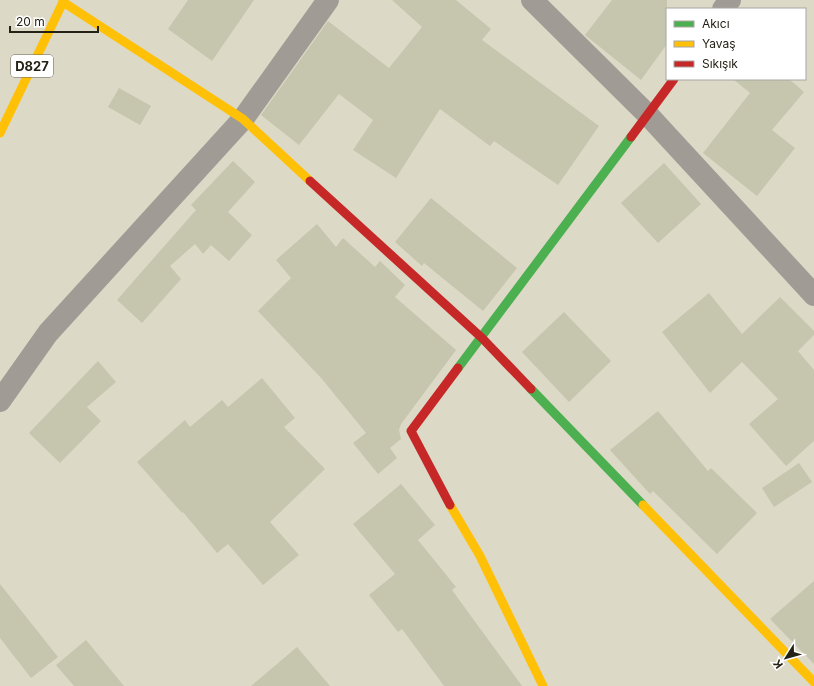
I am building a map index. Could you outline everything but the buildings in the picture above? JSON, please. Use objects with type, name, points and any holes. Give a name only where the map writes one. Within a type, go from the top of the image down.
[{"type":"main road","points":[[63,1],[243,119],[482,338],[814,682]]},
{"type":"main road","name":"D827","points":[[0,133],[63,1]]},
{"type":"main road","points":[[543,686],[480,556],[432,475],[411,431],[482,338],[673,80]]},
{"type":"street","points":[[0,401],[48,334],[243,119],[328,0]]},
{"type":"street","points":[[532,0],[648,115],[814,295]]},
{"type":"street","points":[[724,8],[730,0]]},
{"type":"traffic: fast","points":[[458,368],[631,137]]},
{"type":"traffic: fast","points":[[531,389],[643,505]]},
{"type":"traffic: slow","points":[[0,133],[64,0]]},
{"type":"traffic: slow","points":[[63,2],[243,119],[310,181]]},
{"type":"traffic: slow","points":[[450,505],[480,556],[543,686]]},
{"type":"traffic: slow","points":[[643,505],[814,682]]},
{"type":"traffic: jam","points":[[631,137],[673,80]]},
{"type":"traffic: jam","points":[[310,181],[482,338],[531,389]]},
{"type":"traffic: jam","points":[[450,505],[411,431],[458,368]]}]
